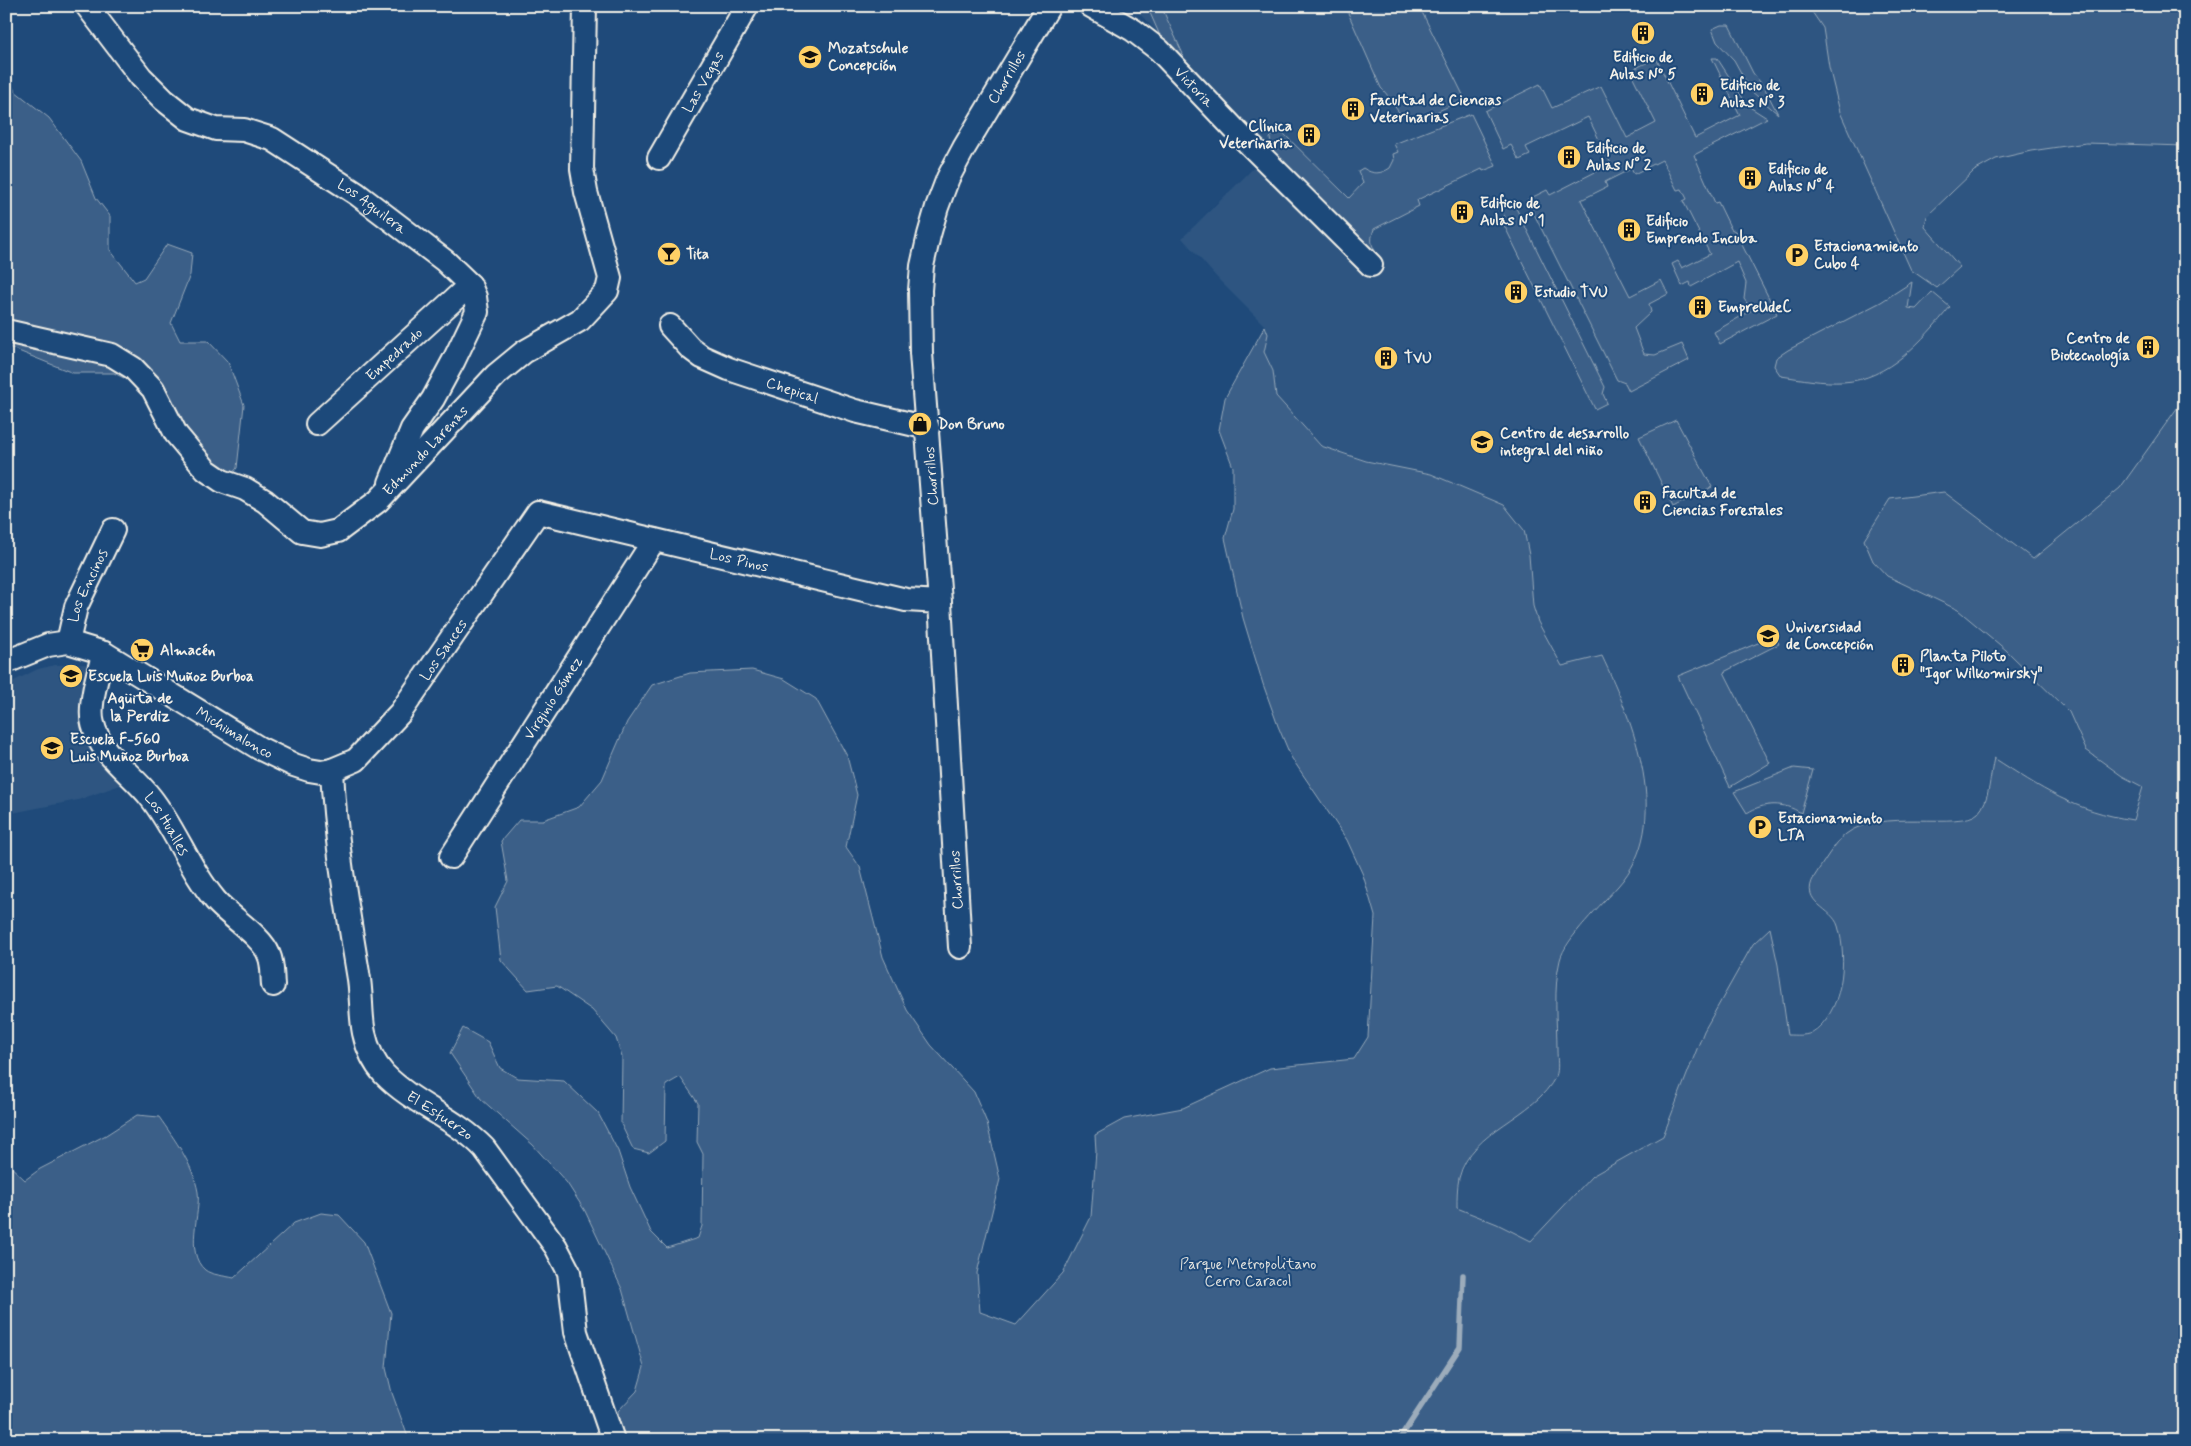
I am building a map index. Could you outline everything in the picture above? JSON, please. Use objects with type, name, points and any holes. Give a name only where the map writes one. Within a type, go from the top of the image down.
[{"type":"street","name":"Los Aguilera","points":[[87,6],[141,77],[164,100],[188,119],[216,129],[244,130],[272,139],[357,194],[445,261],[470,285]]},
{"type":"street","name":"Edmundo Larenas","points":[[6,331],[112,355],[133,368],[153,389],[176,434],[206,470],[222,481],[244,489],[265,500],[302,532],[320,535],[338,532],[356,520],[385,494],[496,375],[524,352],[580,320],[607,291],[610,278],[586,192],[582,169],[585,6]]},
{"type":"street","name":"Las Vegas","points":[[659,158],[747,6]]},
{"type":"street","name":"Chorrillos","points":[[960,947],[940,602],[921,354],[920,290],[922,266],[934,216],[948,178],[1049,6]]},
{"type":"street","name":"Victoria","points":[[1091,6],[1133,30],[1159,50],[1243,138],[1371,265]]},
{"type":"street","name":"Empedrado","points":[[317,424],[470,285]]},
{"type":"street","points":[[385,494],[412,429],[433,399],[477,312],[476,297],[470,285]]},
{"type":"street","name":"Chepical","points":[[670,326],[690,348],[702,357],[729,369],[855,411],[928,428]]},
{"type":"street","name":"Los Pinos","points":[[538,512],[906,600],[940,602]]},
{"type":"street","name":"Los Sauces","points":[[332,770],[356,760],[400,713],[538,512]]},
{"type":"street","name":"Los Encinos","points":[[68,642],[76,607],[112,530]]},
{"type":"street","name":"Virginio Gómez","points":[[451,857],[654,540]]},
{"type":"street","points":[[6,662],[48,646],[68,642]]},
{"type":"street","name":"Michimalonco","points":[[68,642],[104,653],[259,748],[294,765],[321,772],[332,770]]},
{"type":"street","name":"Los Hualles","points":[[104,653],[97,674],[92,722],[98,739],[106,751],[150,797],[170,825],[205,887],[218,903],[261,942],[269,955],[273,985]]},
{"type":"street","name":"El Esfuerzo","points":[[332,770],[337,830],[359,975],[364,1033],[372,1055],[384,1073],[409,1094],[475,1138],[556,1247],[569,1272],[576,1332],[613,1440]]},
{"type":"shaded area","name":"Universidad de Concepción","points":[[1132,6],[1808,6],[1823,28],[1829,67],[1911,270],[1959,267],[1925,227],[1927,216],[1974,171],[1996,159],[2031,151],[2086,143],[2185,146],[2185,397],[2120,488],[2033,559],[1943,492],[1887,576],[1958,610],[2006,650],[2041,684],[2069,712],[2086,750],[2122,776],[2143,787],[2133,820],[2107,816],[2052,796],[1994,759],[1984,805],[1977,814],[1964,818],[1942,820],[1895,820],[1826,861],[1817,872],[1814,900],[1838,923],[1843,947],[1842,980],[1829,1016],[1809,1034],[1788,1035],[1778,965],[1770,929],[1733,981],[1704,1031],[1663,1136],[1592,1176],[1531,1242],[1497,1224],[1457,1208],[1459,1178],[1472,1152],[1500,1126],[1557,976],[1560,958],[1647,820],[1642,762],[1614,681],[1602,656],[1562,667],[1538,622],[1533,606],[1529,555],[1524,530],[1504,505],[1321,446],[1276,396],[1273,371],[1264,352],[1268,334],[1265,326],[1219,280],[1182,238],[1272,150],[1182,62],[1182,57]]},
{"type":"shaded area","name":"Escuela F-560 Luis Muñoz Burboa","points":[[90,664],[86,713],[126,783],[78,800],[12,813],[6,800],[6,685],[38,669],[55,665]]},
{"type":"green space","points":[[1147,6],[1161,6],[1183,54],[1179,58],[1161,38]]},
{"type":"green space","points":[[1345,6],[1419,6],[1465,99],[1416,121],[1404,117],[1381,88]]},
{"type":"green space","points":[[1808,6],[2185,6],[2185,146],[2086,143],[2031,151],[1996,159],[1974,171],[1927,216],[1925,227],[1960,267],[1937,288],[1911,270],[1840,112],[1829,67],[1823,28]]},
{"type":"green space","points":[[1721,25],[1729,25],[1753,73],[1764,87],[1778,114],[1751,91],[1734,60],[1717,42],[1712,29]]},
{"type":"green space","points":[[1656,58],[1695,138],[1740,115],[1712,58],[1717,58],[1748,106],[1767,118],[1694,155],[1715,203],[1718,202],[1731,229],[1735,231],[1777,314],[1720,344],[1714,332],[1752,310],[1744,299],[1746,283],[1737,262],[1691,287],[1690,282],[1682,286],[1672,264],[1678,261],[1682,268],[1710,254],[1683,201],[1687,199],[1682,189],[1677,190],[1662,160],[1634,174],[1631,169],[1605,182],[1607,187],[1581,200],[1630,296],[1661,280],[1668,294],[1649,304],[1651,312],[1634,328],[1644,354],[1655,355],[1682,344],[1689,360],[1629,391],[1625,383],[1617,380],[1527,200],[1547,190],[1550,195],[1611,164],[1588,117],[1526,147],[1530,155],[1519,160],[1511,145],[1503,149],[1485,111],[1540,84],[1552,108],[1601,86],[1627,138],[1656,123],[1630,71]]},
{"type":"green space","points":[[6,74],[15,91],[49,118],[81,161],[96,198],[110,216],[110,250],[135,282],[144,278],[167,244],[192,253],[190,275],[171,323],[180,341],[208,341],[228,362],[244,405],[237,468],[219,489],[144,388],[114,373],[73,373],[6,346]]},
{"type":"green space","points":[[1471,114],[1496,166],[1483,171],[1482,169],[1417,200],[1419,206],[1374,229],[1372,245],[1381,259],[1328,216],[1272,150],[1270,138],[1279,129],[1349,198],[1363,183],[1358,171],[1363,168],[1377,173],[1390,168],[1394,160],[1393,154],[1398,152],[1394,144]]},
{"type":"green space","points":[[1512,200],[1605,387],[1603,394],[1607,403],[1595,409],[1501,219],[1505,217],[1500,207]]},
{"type":"green space","points":[[1912,282],[1908,308],[1916,309],[1932,292],[1950,307],[1916,345],[1890,366],[1859,380],[1835,382],[1781,376],[1774,366],[1776,358],[1788,350],[1881,302]]},
{"type":"green space","name":"Parque Metropolitano Cerro Caracol","points":[[1265,326],[1268,334],[1264,352],[1273,371],[1276,396],[1321,446],[1366,461],[1431,474],[1504,505],[1524,530],[1529,555],[1533,606],[1538,622],[1562,666],[1602,656],[1626,711],[1636,741],[1643,772],[1646,803],[1644,833],[1635,861],[1618,886],[1594,911],[1563,951],[1558,971],[1556,993],[1558,1067],[1556,1076],[1546,1091],[1533,1103],[1477,1147],[1466,1161],[1459,1178],[1457,1208],[1497,1224],[1531,1241],[1592,1176],[1663,1136],[1704,1031],[1753,944],[1770,928],[1778,965],[1788,1035],[1809,1034],[1822,1024],[1830,1013],[1840,985],[1842,969],[1841,939],[1835,920],[1814,899],[1811,893],[1811,886],[1814,877],[1829,854],[1846,834],[1860,826],[1878,822],[1969,818],[1978,813],[1985,802],[1994,758],[2044,789],[2076,805],[2133,820],[2143,787],[2122,776],[2086,750],[2069,712],[2006,650],[1958,610],[1887,576],[1873,561],[1864,540],[1890,499],[1944,492],[2033,559],[2120,488],[2185,397],[2185,1440],[621,1440],[618,1411],[637,1391],[644,1367],[622,1289],[585,1211],[567,1183],[533,1145],[481,1099],[450,1053],[463,1028],[488,1042],[500,1068],[517,1078],[564,1081],[598,1113],[618,1151],[630,1187],[651,1232],[667,1248],[698,1238],[702,1226],[703,1154],[697,1142],[698,1103],[680,1077],[666,1085],[665,1141],[649,1153],[633,1149],[621,1124],[622,1057],[616,1038],[592,1010],[557,986],[528,990],[501,960],[495,907],[508,881],[501,841],[519,820],[543,820],[579,807],[602,780],[627,722],[652,685],[690,673],[752,670],[784,679],[816,699],[847,756],[857,795],[846,847],[860,867],[883,957],[907,1010],[931,1045],[974,1092],[987,1123],[1000,1179],[977,1273],[980,1312],[1016,1325],[1063,1273],[1091,1217],[1096,1151],[1095,1135],[1124,1119],[1183,1108],[1270,1068],[1354,1059],[1368,1037],[1375,916],[1363,875],[1347,840],[1291,757],[1278,726],[1243,618],[1225,538],[1233,509],[1233,467],[1219,430],[1225,398]]},
{"type":"green space","points":[[1676,420],[1712,487],[1673,507],[1639,437]]},
{"type":"green space","points":[[1775,636],[1779,644],[1724,672],[1770,763],[1730,787],[1678,676]]},
{"type":"green space","points":[[1794,768],[1813,770],[1801,813],[1781,805],[1767,805],[1747,813],[1734,792]]},
{"type":"green space","points":[[137,1115],[159,1117],[183,1153],[192,1172],[198,1192],[195,1253],[199,1262],[208,1272],[234,1278],[294,1223],[321,1213],[339,1215],[364,1242],[391,1313],[386,1368],[392,1393],[409,1440],[6,1440],[6,1162],[25,1180],[40,1169],[106,1135]]},
{"type":"waterway","points":[[1399,1440],[1460,1347],[1463,1275]]},
{"type":"place","name":"Edificio de Aulas Nº 5","points":[[1643,33]]},
{"type":"place","name":"Mozatschule Concepción","points":[[810,57]]},
{"type":"place","name":"Edificio de Aulas N° 3","points":[[1702,94]]},
{"type":"place","name":"Facultad de Ciencias Veterinarias","points":[[1353,109]]},
{"type":"place","name":"Clínica Veterinaria","points":[[1309,135]]},
{"type":"place","name":"Edificio de Aulas N° 2","points":[[1569,157]]},
{"type":"place","name":"Edificio de Aulas N° 4","points":[[1750,178]]},
{"type":"place","name":"Edificio de Aulas N° 1","points":[[1462,212]]},
{"type":"place","name":"Edificio Emprendo Incuba","points":[[1629,230]]},
{"type":"place","name":"Tita","points":[[669,254]]},
{"type":"place","name":"Estacionamiento Cubo 4","points":[[1797,255]]},
{"type":"place","name":"Estudio TVU","points":[[1516,292]]},
{"type":"place","name":"EmpreUdeC","points":[[1700,307]]},
{"type":"place","name":"Centro de Biotecnología","points":[[2148,347]]},
{"type":"place","name":"TVU","points":[[1386,358]]},
{"type":"place","name":"Don Bruno","points":[[920,424]]},
{"type":"place","name":"Centro de desarrollo integral del niño","points":[[1482,442]]},
{"type":"place","name":"Facultad de Ciencias Forestales","points":[[1645,502]]},
{"type":"place","name":"Universidad de Concepción","points":[[1768,636]]},
{"type":"place","name":"Almacén","points":[[142,650]]},
{"type":"place","name":"Planta Piloto \"Igor Wilkomirsky\"","points":[[1903,665]]},
{"type":"place","name":"Escuela Luis Muñoz Burboa","points":[[71,676]]},
{"type":"place","name":"Escuela F-560 Luis Muñoz Burboa","points":[[52,748]]},
{"type":"place","name":"Estacionamiento LTA","points":[[1760,827]]},
{"type":"district","name":"Agüita de la Perdiz","points":[[140,706]]}]
